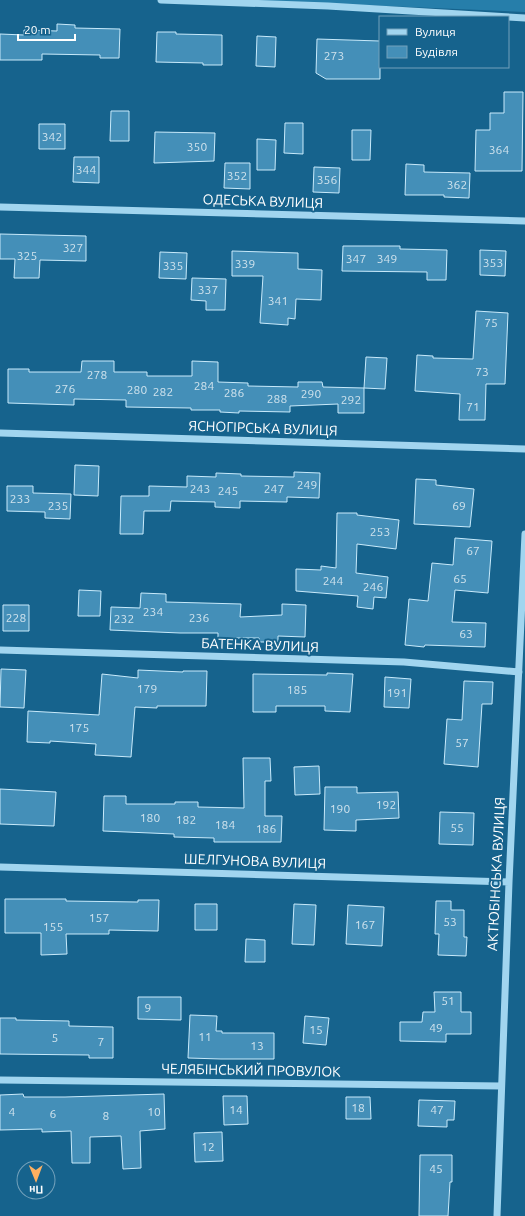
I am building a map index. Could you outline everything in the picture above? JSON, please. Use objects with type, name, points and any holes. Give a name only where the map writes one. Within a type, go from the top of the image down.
[{"type":"street","points":[[161,0],[328,6],[492,16]]},
{"type":"street","points":[[509,17],[525,18]]},
{"type":"street","name":"ОДЕСЬКА ВУЛИЦЯ","points":[[0,207],[525,221]]},
{"type":"street","name":"ЯСНОГІРСЬКА ВУЛИЦЯ","points":[[0,433],[525,449]]},
{"type":"street","name":"АКТЮБІНСЬКА ВУЛИЦЯ","points":[[497,1216],[508,882],[525,534]]},
{"type":"street","name":"БАТЕНКА ВУЛИЦЯ","points":[[0,650],[404,662],[519,672]]},
{"type":"street","name":"ШЕЛГУНОВА ВУЛИЦЯ","points":[[0,867],[508,882]]},
{"type":"street","name":"ЧЕЛЯБІНСЬКИЙ ПРОВУЛОК","points":[[0,1080],[501,1086]]},
{"type":"shaded area","points":[[243,0],[525,0],[525,12]]},
{"type":"building","points":[[57,24],[75,25],[75,28],[120,29],[119,58],[100,58],[100,55],[42,54],[42,60],[0,60],[0,34],[24,35],[24,30],[57,31]]},
{"type":"building","points":[[157,32],[222,35],[222,65],[156,62]]},
{"type":"building","points":[[257,36],[276,37],[275,67],[256,66]]},
{"type":"building","points":[[317,39],[379,41],[380,79],[326,79],[316,73]]},
{"type":"building","points":[[504,92],[523,92],[522,171],[475,171],[476,130],[490,130],[490,113],[504,113]]},
{"type":"building","points":[[111,111],[129,111],[129,141],[110,141]]},
{"type":"building","points":[[285,123],[303,123],[303,154],[284,153]]},
{"type":"building","points":[[39,124],[65,124],[65,149],[39,149]]},
{"type":"building","points":[[352,130],[371,130],[370,160],[352,160]]},
{"type":"building","points":[[155,132],[215,133],[214,161],[154,163]]},
{"type":"building","points":[[257,139],[276,140],[275,170],[257,170]]},
{"type":"building","points":[[74,157],[99,157],[99,183],[73,182]]},
{"type":"building","points":[[225,163],[250,163],[250,189],[224,188]]},
{"type":"building","points":[[406,164],[424,165],[424,172],[470,173],[469,198],[444,197],[444,195],[405,195]]},
{"type":"building","points":[[314,167],[340,168],[339,193],[313,192]]},
{"type":"building","points":[[0,234],[86,236],[86,261],[40,260],[39,278],[14,278],[15,259],[0,259]]},
{"type":"building","points":[[343,246],[400,246],[400,249],[447,250],[446,280],[427,280],[427,272],[342,271]]},
{"type":"building","points":[[480,250],[506,251],[505,276],[480,275]]},
{"type":"building","points":[[232,251],[298,253],[298,269],[322,270],[321,300],[296,299],[295,319],[288,318],[288,325],[260,323],[263,276],[232,276]]},
{"type":"building","points":[[160,252],[187,253],[186,279],[159,278]]},
{"type":"building","points":[[192,278],[226,279],[225,310],[206,310],[206,301],[191,300]]},
{"type":"building","points":[[476,311],[508,313],[505,384],[486,384],[485,420],[459,420],[460,394],[415,391],[417,355],[433,356],[433,358],[473,359]]},
{"type":"building","points":[[366,357],[387,358],[385,389],[364,388]]},
{"type":"building","points":[[82,361],[114,361],[114,372],[147,372],[147,376],[192,376],[192,361],[218,362],[218,382],[248,383],[248,386],[298,387],[298,382],[322,382],[323,387],[364,388],[364,413],[338,413],[338,404],[290,406],[290,412],[239,411],[239,413],[220,412],[220,410],[191,410],[191,408],[126,407],[126,400],[74,399],[74,405],[8,403],[8,369],[29,369],[29,372],[81,372]]},
{"type":"building","points":[[75,465],[99,466],[98,496],[74,495]]},
{"type":"building","points":[[294,472],[320,473],[319,498],[287,497],[287,502],[240,501],[240,508],[215,507],[215,502],[171,501],[170,511],[144,511],[143,534],[120,534],[121,496],[149,496],[149,486],[187,487],[187,476],[216,477],[216,473],[241,474],[241,476],[294,477]]},
{"type":"building","points":[[416,479],[436,480],[436,485],[474,489],[470,527],[414,524]]},
{"type":"building","points":[[7,486],[33,486],[33,493],[71,494],[70,519],[45,518],[45,512],[7,511]]},
{"type":"building","points":[[337,513],[357,513],[357,515],[399,520],[396,549],[357,544],[356,573],[388,577],[386,598],[374,597],[373,609],[357,607],[358,596],[296,591],[296,569],[321,570],[321,566],[336,568]]},
{"type":"building","points":[[455,538],[492,541],[488,593],[455,590],[452,622],[486,623],[485,647],[425,645],[424,647],[405,645],[409,599],[428,601],[432,563],[453,565]]},
{"type":"building","points":[[79,590],[101,591],[100,616],[78,616]]},
{"type":"building","points":[[141,593],[166,594],[166,602],[241,604],[240,617],[282,615],[282,604],[306,605],[305,637],[278,636],[278,642],[259,642],[259,638],[218,638],[218,633],[110,630],[111,607],[140,608]]},
{"type":"building","points":[[3,605],[29,605],[29,631],[3,631]]},
{"type":"building","points":[[1,669],[26,670],[24,708],[0,707]]},
{"type":"building","points":[[138,670],[183,672],[207,671],[206,706],[157,706],[157,708],[135,707],[131,757],[95,755],[96,744],[50,741],[50,743],[27,742],[28,711],[99,715],[102,674],[138,678]]},
{"type":"building","points":[[327,673],[353,674],[350,712],[325,711],[325,706],[276,706],[276,712],[253,712],[253,674],[327,675]]},
{"type":"building","points":[[385,677],[411,679],[409,708],[384,707]]},
{"type":"building","points":[[464,681],[493,682],[492,704],[482,704],[478,767],[444,764],[447,719],[462,720]]},
{"type":"building","points":[[243,758],[270,758],[271,781],[265,781],[265,816],[282,816],[281,842],[214,842],[214,838],[174,837],[174,834],[103,831],[104,796],[126,796],[126,804],[175,804],[175,802],[198,802],[198,807],[244,808]]},
{"type":"building","points":[[319,766],[320,794],[295,795],[294,767]]},
{"type":"building","points":[[325,787],[357,787],[357,793],[398,792],[399,818],[356,820],[356,831],[324,830]]},
{"type":"building","points":[[0,789],[56,792],[54,826],[0,824]]},
{"type":"building","points":[[440,812],[474,813],[473,845],[439,844]]},
{"type":"building","points":[[5,899],[66,899],[66,901],[138,902],[138,900],[159,900],[158,931],[109,930],[109,934],[66,934],[67,954],[41,955],[41,933],[5,933]]},
{"type":"building","points":[[436,901],[451,901],[451,910],[464,910],[464,937],[467,937],[466,956],[438,955],[439,934],[435,934]]},
{"type":"building","points":[[195,904],[217,904],[217,930],[195,930]]},
{"type":"building","points":[[294,904],[316,905],[314,945],[292,944]]},
{"type":"building","points":[[348,905],[384,907],[382,946],[346,944]]},
{"type":"building","points":[[246,939],[265,940],[265,962],[245,962]]},
{"type":"building","points":[[434,992],[461,992],[461,1012],[471,1012],[471,1034],[446,1034],[446,1042],[400,1041],[400,1022],[422,1022],[423,1012],[435,1012]]},
{"type":"building","points":[[138,997],[181,997],[181,1020],[138,1019]]},
{"type":"building","points":[[190,1015],[217,1016],[216,1031],[222,1031],[222,1033],[274,1033],[274,1059],[188,1058]]},
{"type":"building","points":[[305,1016],[329,1018],[326,1045],[303,1043]]},
{"type":"building","points":[[0,1018],[16,1018],[16,1020],[69,1021],[69,1026],[113,1027],[113,1058],[89,1058],[89,1055],[0,1054]]},
{"type":"building","points":[[23,1094],[24,1097],[65,1097],[164,1094],[165,1129],[140,1131],[141,1168],[123,1169],[121,1136],[90,1137],[90,1163],[72,1163],[71,1131],[42,1132],[42,1129],[0,1130],[0,1095]]},
{"type":"building","points":[[223,1096],[247,1096],[248,1124],[224,1125]]},
{"type":"building","points":[[346,1097],[370,1097],[371,1119],[346,1119]]},
{"type":"building","points":[[419,1100],[455,1101],[454,1120],[447,1120],[447,1127],[418,1126]]},
{"type":"building","points":[[222,1132],[223,1161],[195,1162],[194,1133]]},
{"type":"building","points":[[420,1155],[452,1155],[452,1182],[450,1182],[448,1216],[419,1216]]}]
